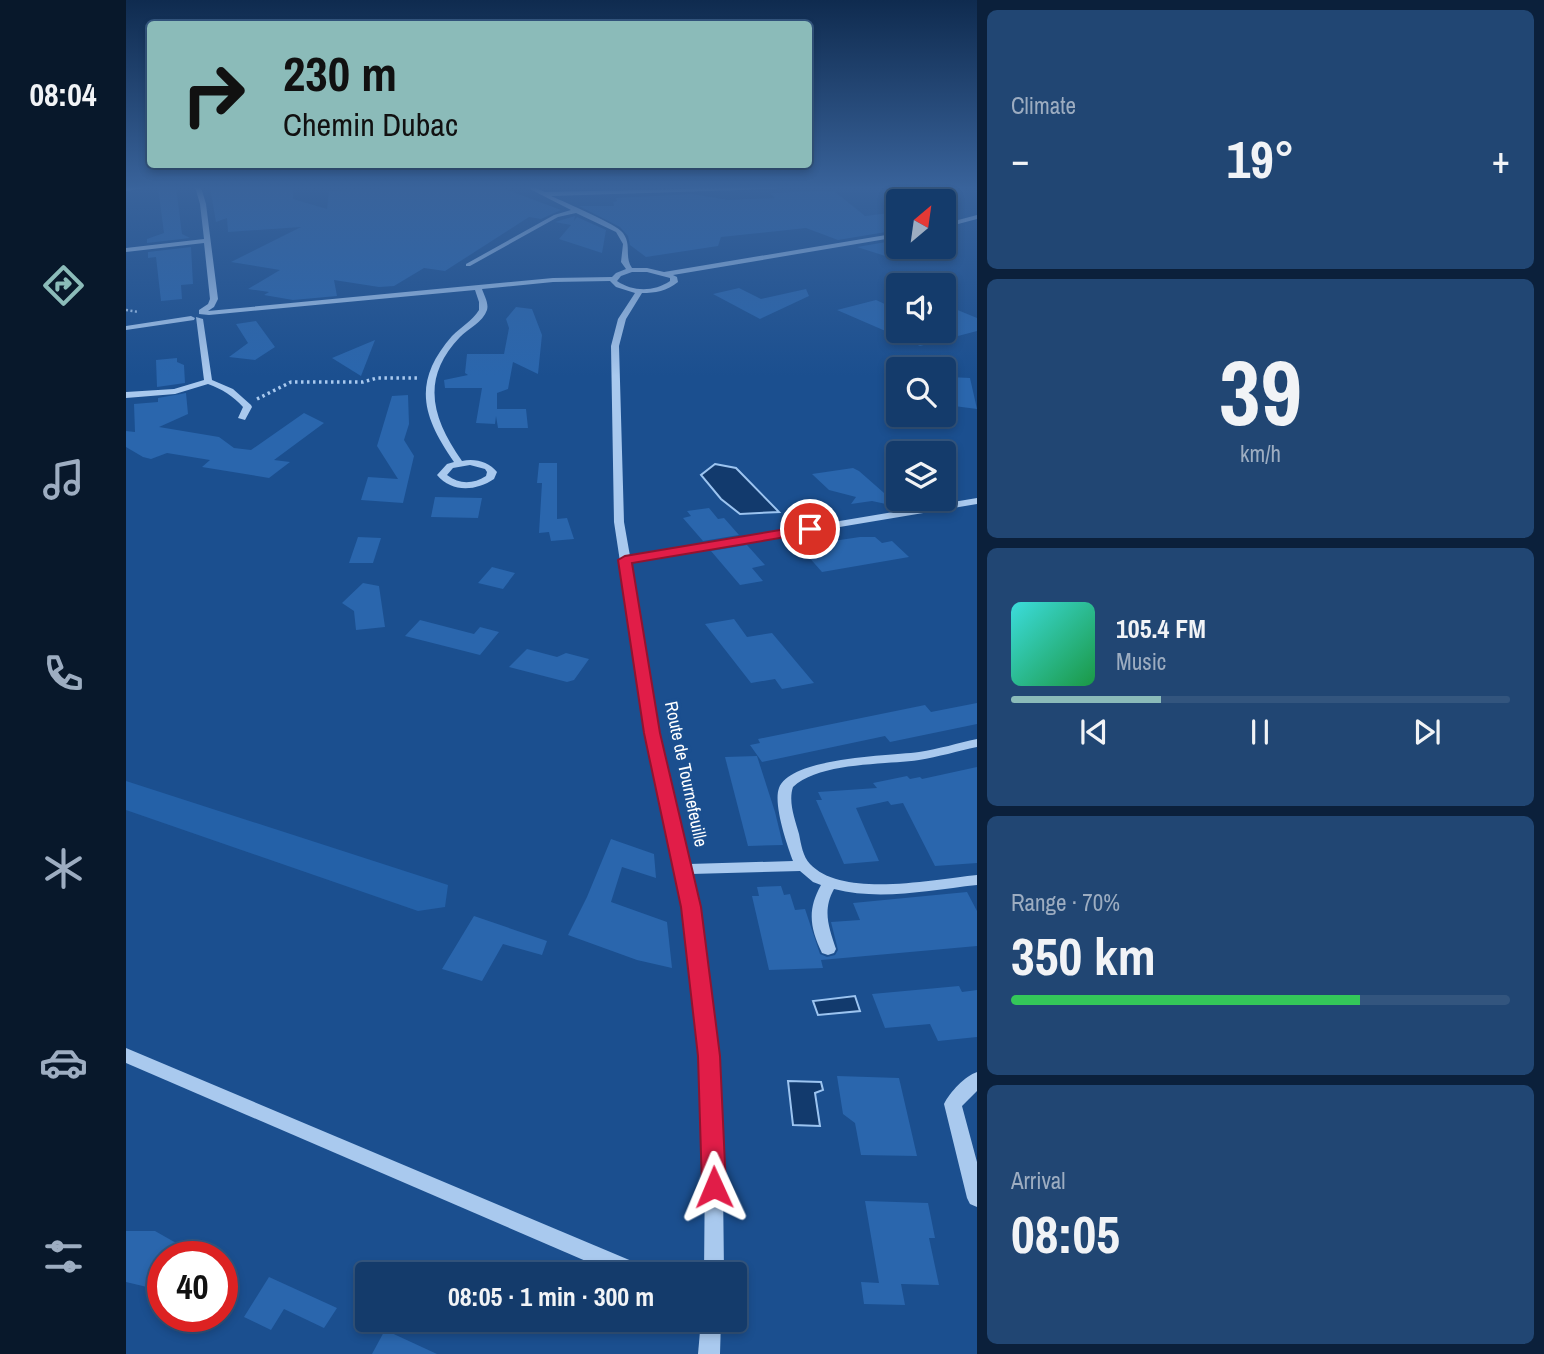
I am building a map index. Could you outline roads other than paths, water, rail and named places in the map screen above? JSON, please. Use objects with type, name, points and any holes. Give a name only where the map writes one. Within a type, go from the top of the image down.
[{"type":"street","points":[[200,316],[214,302],[208,250]]},
{"type":"street","points":[[468,265],[495,250]]},
{"type":"street","points":[[625,250],[624,262],[630,271]]},
{"type":"street","points":[[126,328],[200,316],[553,280],[613,279],[618,274],[630,271],[647,270],[666,274],[808,250]]},
{"type":"street","points":[[613,279],[619,286],[639,290],[670,286],[673,279],[666,274]]},
{"type":"street","points":[[459,463],[444,443],[430,415],[430,378],[442,351],[484,308],[478,289]]},
{"type":"street","name":"Route de Tournefeuille","points":[[639,290],[622,319],[615,346],[617,477],[625,560],[652,733],[683,869],[699,965],[709,1056],[714,1163],[713,1262]]},
{"type":"street","points":[[200,316],[208,381]]},
{"type":"street","points":[[126,395],[175,391],[208,381],[220,384],[243,401],[248,407],[242,418]]},
{"type":"street","points":[[625,560],[977,501]]},
{"type":"street","points":[[803,866],[784,800],[785,789],[792,780],[804,774],[880,757],[918,756],[977,743]]},
{"type":"street","points":[[683,869],[803,866],[829,884],[866,889],[977,880]]},
{"type":"street","points":[[828,949],[817,912],[818,903],[829,884]]},
{"type":"street","points":[[126,1055],[611,1262]]},
{"type":"street","points":[[977,1079],[953,1104],[977,1198]]},
{"type":"street","points":[[709,1354],[710,1332]]}]
